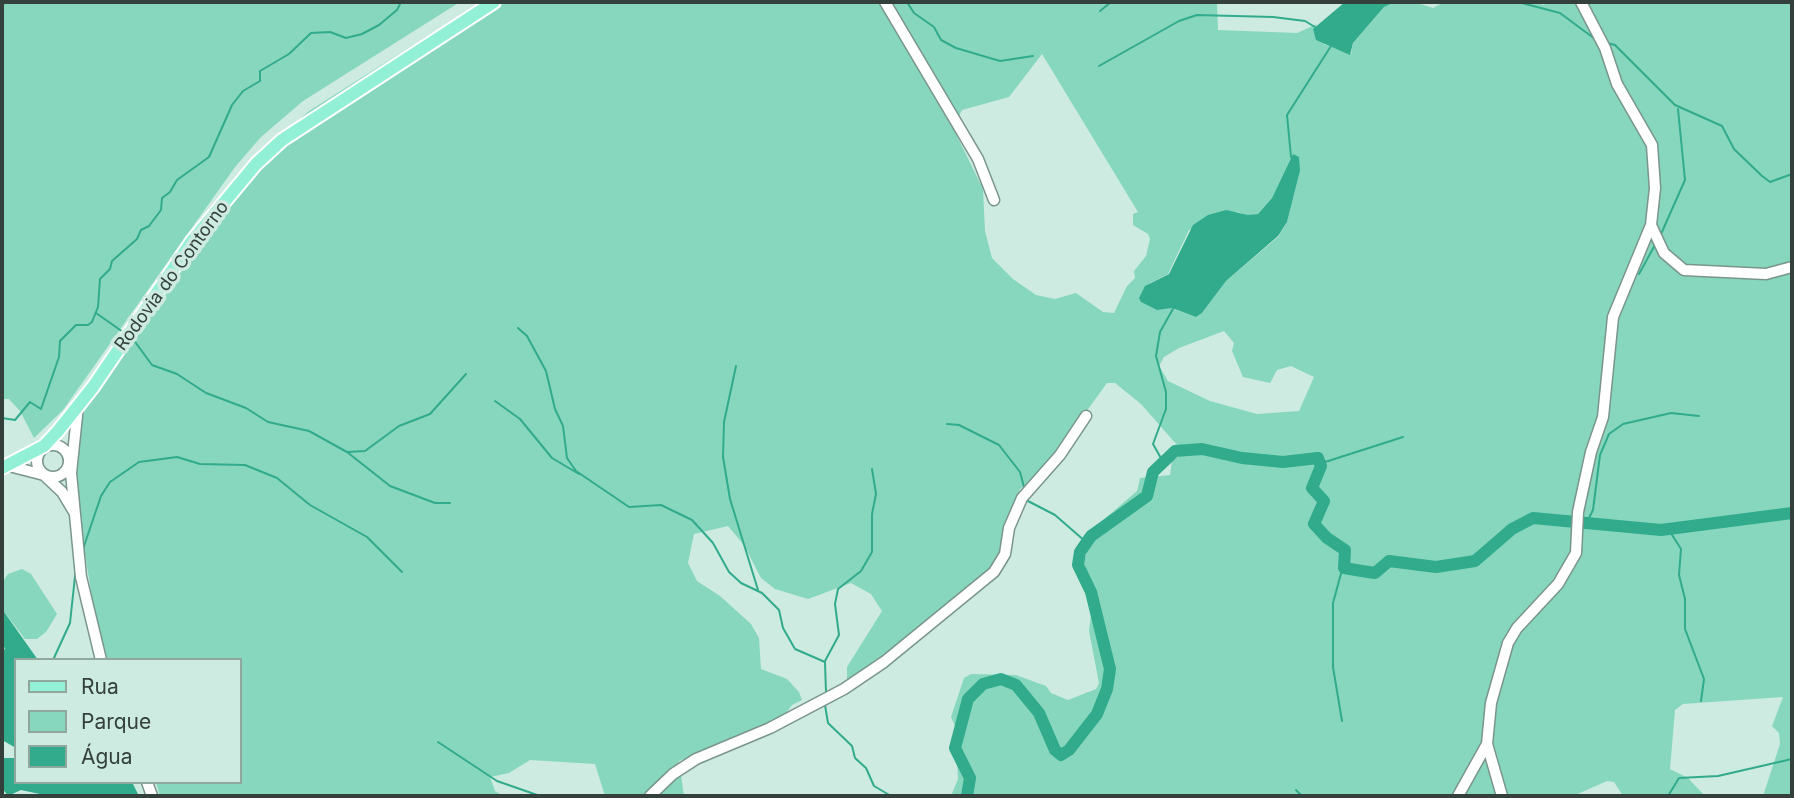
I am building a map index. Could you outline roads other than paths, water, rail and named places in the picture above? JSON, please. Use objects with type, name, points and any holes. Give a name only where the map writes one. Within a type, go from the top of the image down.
[{"type":"main road","name":"Rodovia do Contorno","points":[[5,467],[44,446],[78,405],[192,241],[256,164],[312,117],[494,2]]},
{"type":"street","points":[[885,2],[978,159],[994,200]]},
{"type":"street","points":[[1458,796],[1486,744],[1491,703],[1505,650],[1517,628],[1558,584],[1571,565],[1577,545],[1575,528],[1578,512],[1603,417],[1612,317],[1651,225],[1656,188],[1652,145],[1617,84],[1605,48],[1581,2]]},
{"type":"street","points":[[1651,225],[1664,253],[1684,270],[1766,274],[1792,267]]},
{"type":"street","points":[[5,467],[54,478],[64,474],[70,459],[78,405]]},
{"type":"street","points":[[650,796],[673,774],[696,760],[770,728],[844,689],[884,662],[994,572],[1005,554],[1009,527],[1023,498],[1060,456],[1086,416]]},
{"type":"street","points":[[76,516],[62,492],[38,468],[36,459],[44,446],[60,447],[70,459],[76,516],[81,577],[101,658]]},
{"type":"street","points":[[1486,744],[1502,796]]},
{"type":"water","points":[[1345,2],[1395,2],[1384,7],[1353,43],[1350,55],[1316,40],[1313,29]]},
{"type":"water","points":[[1293,154],[1299,157],[1300,171],[1287,222],[1278,236],[1226,281],[1202,313],[1196,317],[1172,308],[1157,310],[1141,302],[1139,298],[1145,286],[1169,274],[1193,225],[1208,215],[1226,210],[1248,215],[1258,214],[1272,198]]},
{"type":"water","points":[[2,609],[37,658],[14,658],[14,747],[2,740],[2,651],[5,649],[2,642]]},
{"type":"water","points":[[2,758],[14,758],[14,784],[133,784],[139,796],[49,796],[21,790],[8,796],[2,788]]},
{"type":"waterway","points":[[2,5],[6,2]]},
{"type":"waterway","points":[[2,418],[15,420],[30,402],[41,409],[59,357],[60,341],[76,325],[88,325],[92,322],[98,307],[100,279],[110,269],[112,261],[137,239],[141,230],[149,226],[161,210],[162,198],[170,192],[177,180],[209,157],[232,105],[243,91],[260,81],[260,71],[289,54],[311,33],[330,32],[346,38],[362,34],[379,25],[397,10],[401,2]]},
{"type":"waterway","points":[[907,2],[914,13],[934,27],[941,40],[956,48],[1000,61],[1033,56]]},
{"type":"waterway","points":[[1100,11],[1111,2]]},
{"type":"waterway","points":[[1518,2],[1560,13],[1595,39]]},
{"type":"waterway","points":[[1099,66],[1179,21],[1197,15],[1273,17],[1305,21],[1315,27]]},
{"type":"waterway","points":[[1607,43],[1615,45],[1675,105],[1722,126],[1734,149],[1770,182],[1792,174]]},
{"type":"waterway","points":[[1291,157],[1287,115],[1331,46]]},
{"type":"waterway","points":[[1661,234],[1685,180],[1678,109]]},
{"type":"waterway","points":[[1639,274],[1655,245]]},
{"type":"waterway","points":[[1162,460],[1153,444],[1166,409],[1166,392],[1156,356],[1160,332],[1174,307]]},
{"type":"waterway","points":[[96,313],[123,332]]},
{"type":"waterway","points":[[518,328],[527,336],[546,371],[555,409],[563,426],[567,458],[576,471],[629,507],[661,505],[692,520],[713,543],[729,572],[741,583],[762,593],[779,610],[783,628],[795,649],[825,662]]},
{"type":"waterway","points":[[133,339],[152,365],[177,374],[206,393],[246,408],[268,422],[309,431],[347,452],[390,486],[435,503],[450,503]]},
{"type":"waterway","points":[[736,366],[724,422],[723,457],[730,499],[758,590]]},
{"type":"waterway","points":[[348,452],[365,451],[399,426],[430,414],[466,374]]},
{"type":"waterway","points":[[495,401],[520,419],[552,458],[579,474]]},
{"type":"waterway","points":[[1582,521],[1589,518],[1593,510],[1600,455],[1609,434],[1623,424],[1671,413],[1699,416]]},
{"type":"waterway","points":[[947,424],[959,425],[999,445],[1020,472],[1024,487]]},
{"type":"waterway","points":[[1322,463],[1403,437]]},
{"type":"waterway","points":[[967,796],[970,778],[955,748],[968,699],[983,684],[1001,679],[1016,685],[1039,713],[1055,750],[1061,755],[1069,750],[1097,714],[1107,689],[1110,669],[1091,592],[1078,565],[1080,552],[1091,536],[1147,496],[1153,472],[1175,451],[1202,449],[1242,458],[1283,462],[1318,458],[1321,466],[1312,488],[1324,501],[1314,524],[1327,538],[1345,550],[1344,568],[1375,573],[1389,561],[1436,567],[1475,561],[1512,529],[1533,518],[1661,530],[1792,513]]},
{"type":"waterway","points":[[83,549],[101,496],[110,482],[139,462],[177,457],[200,464],[245,465],[277,478],[310,505],[367,537],[402,572]]},
{"type":"waterway","points":[[825,661],[839,635],[835,604],[838,589],[861,571],[872,552],[872,514],[876,494],[872,469]]},
{"type":"waterway","points":[[1026,500],[1055,515],[1086,542]]},
{"type":"waterway","points":[[1669,530],[1681,549],[1679,575],[1685,599],[1685,629],[1704,679],[1701,701]]},
{"type":"waterway","points":[[1342,721],[1333,667],[1333,603],[1343,566]]},
{"type":"waterway","points":[[54,658],[70,623],[76,567]]},
{"type":"waterway","points":[[825,663],[826,692]]},
{"type":"waterway","points":[[825,705],[828,723],[852,746],[855,758],[866,768],[874,786],[891,796]]},
{"type":"waterway","points":[[438,742],[497,781],[540,796]]},
{"type":"waterway","points":[[1668,796],[1679,778],[1718,776],[1792,759]]},
{"type":"waterway","points":[[1296,790],[1302,796]]}]
